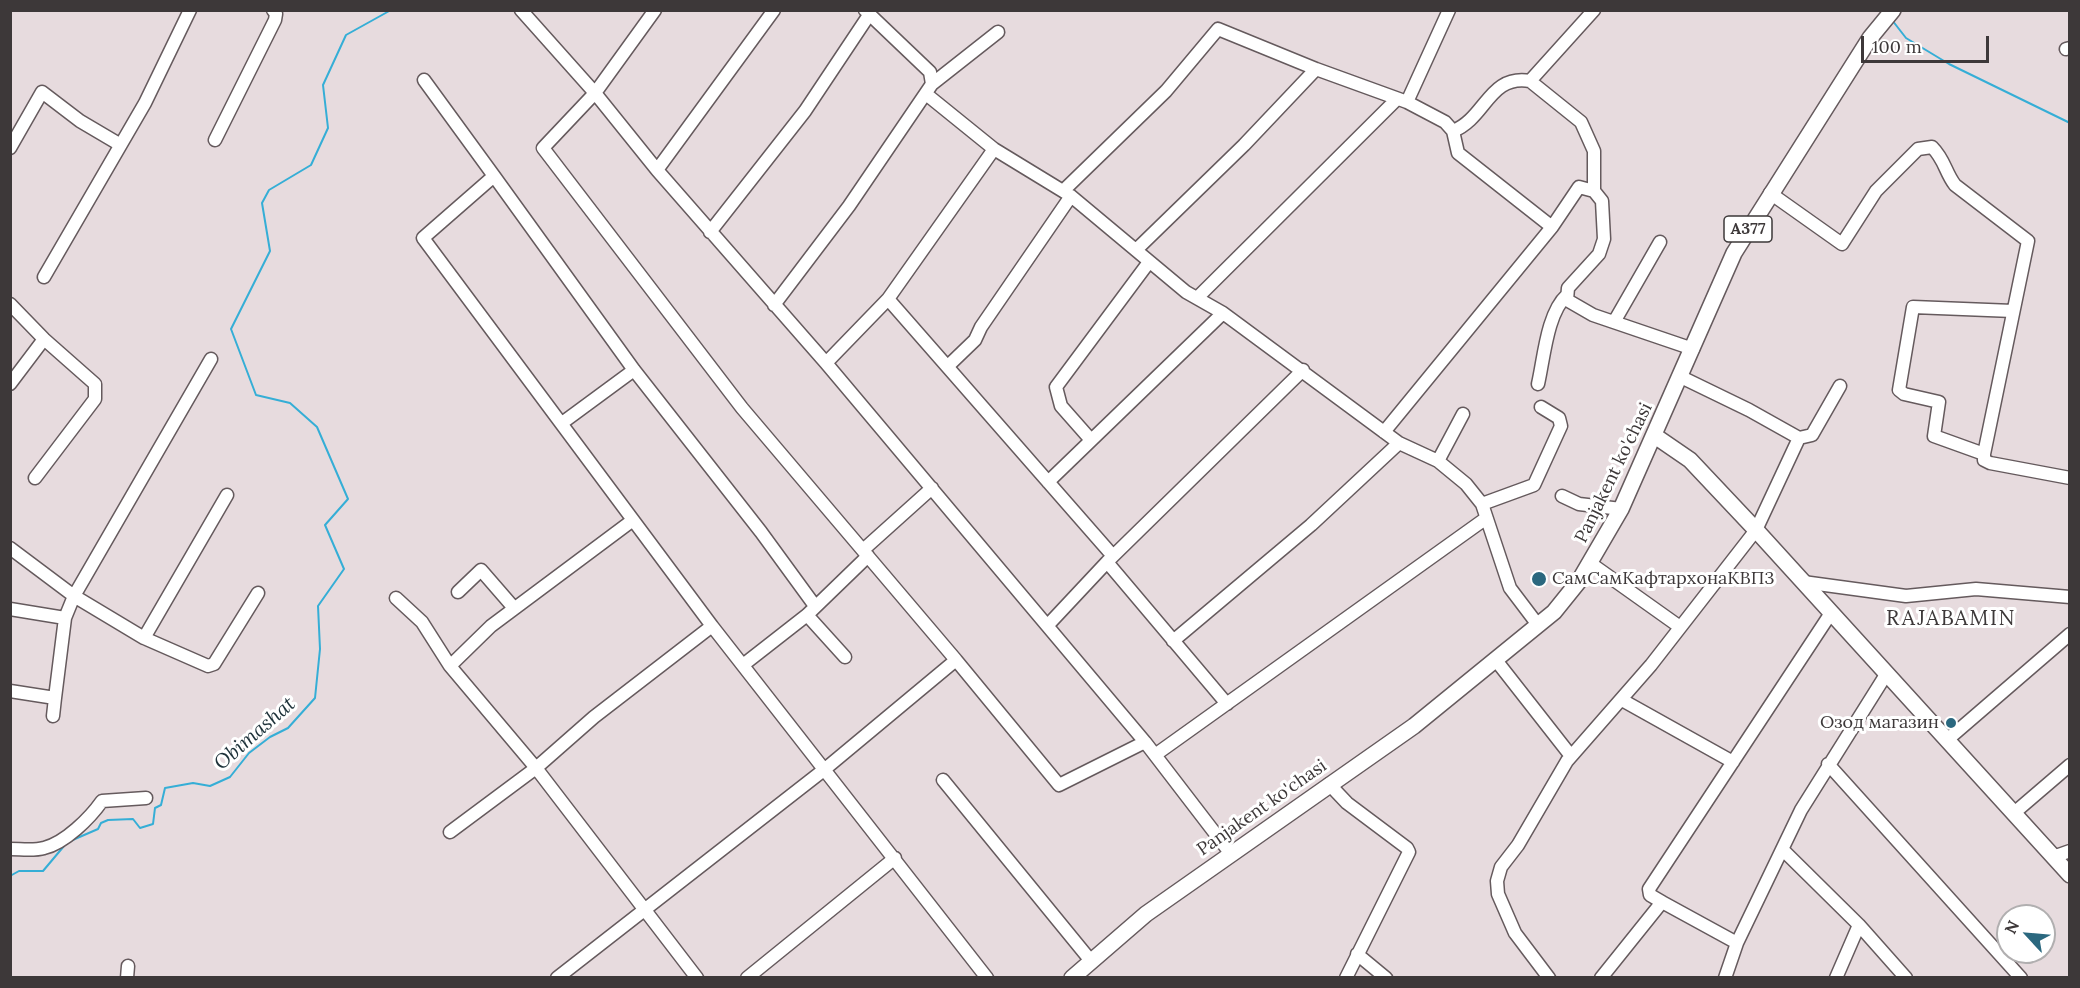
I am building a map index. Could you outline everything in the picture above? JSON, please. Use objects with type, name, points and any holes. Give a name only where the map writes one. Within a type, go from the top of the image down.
[{"type":"main road","name":"Panjakent ko'chasi","points":[[1072,978],[1146,914],[1414,726],[1538,625],[1567,597],[1590,563],[1621,509],[1681,378],[1734,253],[1870,38],[1893,10]]},
{"type":"main road","points":[[1655,436],[1690,460],[2070,875]]},
{"type":"street","points":[[44,277],[119,144],[145,103],[190,10]]},
{"type":"street","points":[[214,140],[275,20],[276,14],[273,10]]},
{"type":"street","points":[[521,10],[595,93],[657,170],[826,363],[1048,625],[1145,742],[1231,854]]},
{"type":"street","points":[[655,10],[595,93],[543,148],[742,408],[1059,785],[1145,742]]},
{"type":"street","points":[[657,170],[774,10]]},
{"type":"street","points":[[1198,297],[1402,100],[1449,10]]},
{"type":"street","points":[[1530,81],[1594,10]]},
{"type":"street","points":[[710,232],[805,111],[867,13],[930,72],[929,89]]},
{"type":"street","points":[[948,366],[975,340],[981,327],[1067,194],[1166,91],[1218,29],[1316,69],[1402,100],[1444,122],[1453,131],[1458,153],[1551,227]]},
{"type":"street","points":[[774,304],[849,206],[929,89],[998,32]]},
{"type":"street","points":[[1136,250],[1244,145],[1316,69]]},
{"type":"street","points":[[424,80],[634,370],[762,532],[811,610],[844,657]]},
{"type":"street","points":[[1453,131],[1468,124],[1500,84],[1520,80],[1530,81],[1581,122],[1594,152],[1594,191]]},
{"type":"street","points":[[929,89],[994,149],[1067,194],[1186,292],[1223,313],[1399,443],[1438,461],[1466,484],[1482,504],[1485,519],[1504,565],[1510,588],[1538,625]]},
{"type":"street","points":[[10,148],[42,92],[80,121],[119,144]]},
{"type":"street","points":[[1770,193],[1842,244],[1876,191],[1918,149],[1932,147],[1944,159],[1949,177],[1955,185],[2028,241],[1984,460],[2070,478]]},
{"type":"street","points":[[826,363],[888,298],[994,149]]},
{"type":"street","points":[[494,176],[423,238],[712,626],[987,978]]},
{"type":"street","points":[[1384,432],[1551,227],[1579,187],[1594,191],[1602,201],[1604,239],[1599,254],[1568,288],[1552,318],[1538,384]]},
{"type":"street","points":[[1614,322],[1660,242]]},
{"type":"street","points":[[1091,440],[1061,406],[1056,387],[1149,262]]},
{"type":"street","points":[[1566,295],[1569,302],[1614,322],[1693,348]]},
{"type":"street","points":[[888,298],[1113,556],[1048,625]]},
{"type":"street","points":[[10,304],[44,339],[95,384],[95,399],[35,478]]},
{"type":"street","points":[[1984,454],[1933,435],[1939,402],[1904,394],[1899,390],[1911,308],[1921,306],[2013,311]]},
{"type":"street","points":[[1048,482],[1223,313]]},
{"type":"street","points":[[10,384],[44,339]]},
{"type":"street","points":[[53,716],[65,618],[74,596],[210,359]]},
{"type":"street","points":[[562,423],[634,370]]},
{"type":"street","points":[[1107,562],[1303,370]]},
{"type":"street","points":[[1681,378],[1749,410],[1799,438],[1812,435],[1840,386]]},
{"type":"street","points":[[1482,504],[1534,485],[1561,426],[1558,418],[1541,407]]},
{"type":"street","points":[[1438,461],[1463,414]]},
{"type":"street","points":[[1549,978],[1515,933],[1498,894],[1497,881],[1501,867],[1518,845],[1571,756],[1622,700],[1756,530],[1799,438]]},
{"type":"street","points":[[1173,641],[1311,525],[1399,443]]},
{"type":"street","points":[[743,665],[811,610],[932,488]]},
{"type":"street","points":[[144,638],[227,495]]},
{"type":"street","points":[[1563,496],[1579,504],[1621,509]]},
{"type":"street","points":[[1155,755],[1485,519]]},
{"type":"street","points":[[450,666],[514,608],[633,520]]},
{"type":"street","points":[[10,548],[74,596],[144,638],[208,666],[214,664],[258,593]]},
{"type":"street","points":[[1107,562],[1227,704]]},
{"type":"street","points":[[1590,563],[1680,627]]},
{"type":"street","points":[[458,592],[481,570],[514,608]]},
{"type":"street","points":[[1803,582],[1905,596],[1976,589],[2070,597]]},
{"type":"street","points":[[396,598],[422,622],[450,666],[536,768],[697,978]]},
{"type":"street","points":[[10,609],[65,618]]},
{"type":"street","points":[[1737,943],[1650,895],[1649,889],[1831,613]]},
{"type":"street","points":[[450,832],[536,768],[594,717],[712,626]]},
{"type":"street","points":[[1947,740],[2070,634]]},
{"type":"street","points":[[1495,659],[1571,756]]},
{"type":"street","points":[[557,978],[825,769],[956,660]]},
{"type":"street","points":[[1725,978],[1737,943],[1801,810],[1887,673]]},
{"type":"street","points":[[10,691],[55,698]]},
{"type":"street","points":[[1622,700],[1733,762]]},
{"type":"street","points":[[1828,764],[2021,978]]},
{"type":"street","points":[[2013,813],[2070,765]]},
{"type":"street","points":[[943,780],[1090,961]]},
{"type":"street","points":[[1329,784],[1347,803],[1407,848],[1409,852],[1346,978]]},
{"type":"street","points":[[10,849],[44,848],[73,832],[92,816],[102,801],[146,798]]},
{"type":"street","points":[[1783,850],[1859,925],[1906,978]]},
{"type":"street","points":[[2053,857],[2070,851]]},
{"type":"street","points":[[747,978],[895,858]]},
{"type":"street","points":[[1601,978],[1662,902]]},
{"type":"street","points":[[1836,978],[1859,925]]},
{"type":"street","points":[[1358,954],[1386,978]]},
{"type":"waterway","name":"Obimashat","points":[[68,842],[98,829],[101,823],[108,820],[133,819],[140,828],[153,824],[155,808],[161,805],[165,788],[193,783],[210,786],[230,777],[249,753],[270,737],[288,728],[315,698],[320,649],[318,606],[344,569],[325,525],[348,499],[317,427],[290,403],[256,395],[231,329],[270,251],[262,203],[269,190],[311,165],[328,128],[323,85],[346,35],[391,10]]},
{"type":"waterway","name":"Obimashat","points":[[1892,20],[1906,38],[1949,64],[2070,123]]},
{"type":"waterway","name":"Obimashat","points":[[10,876],[19,871],[43,871],[64,846]]},
{"type":"place","name":"СамСамКафтархонаКВП3","points":[[1539,579]]},
{"type":"place","name":"Озод магазин","points":[[1951,723]]},
{"type":"district","name":"RAJABAMIN","points":[[1951,619]]}]
